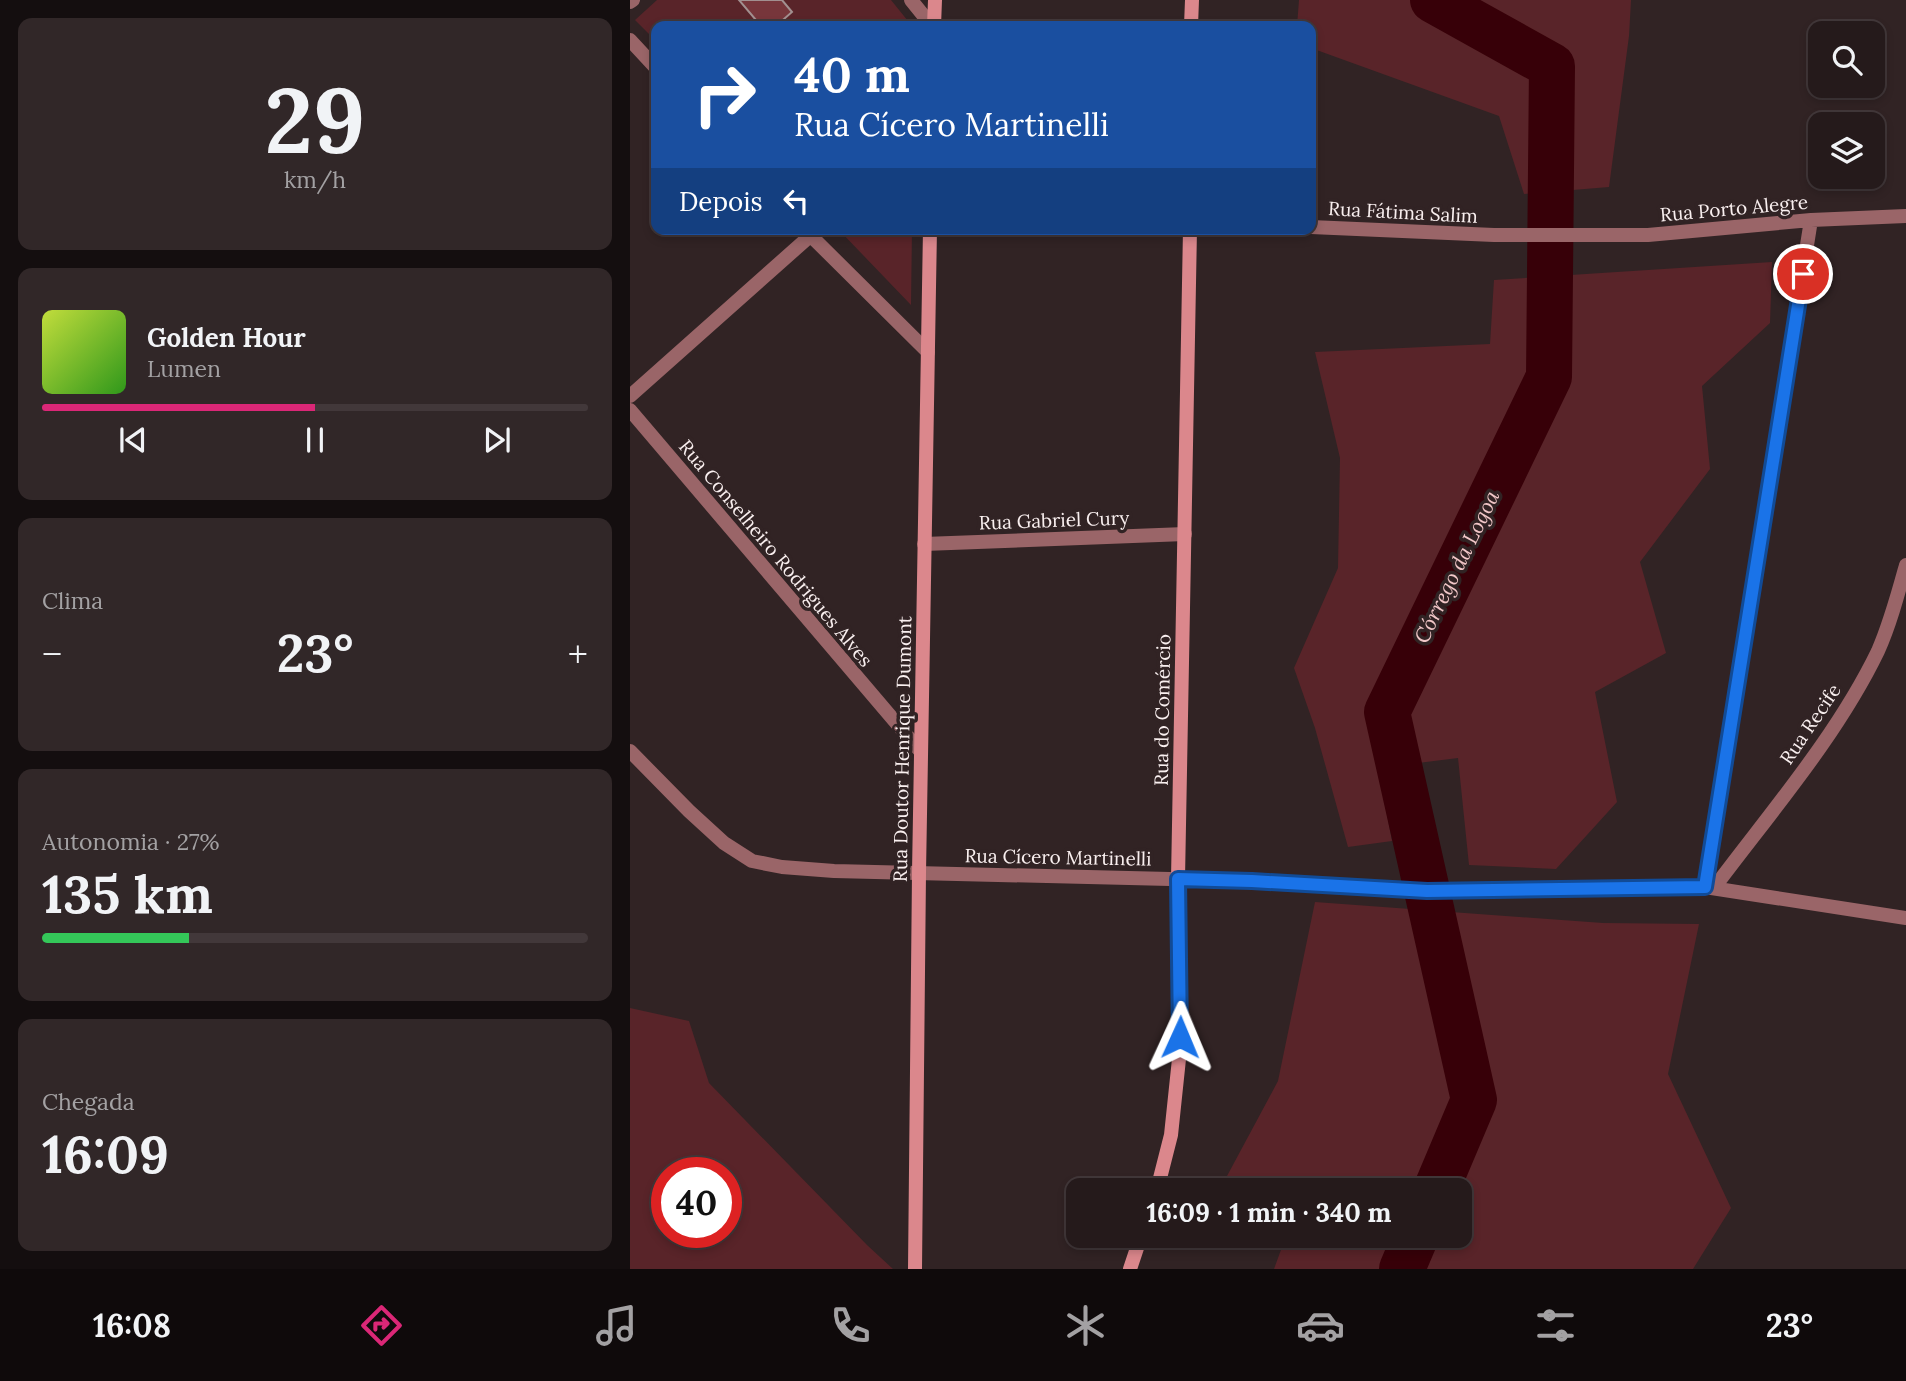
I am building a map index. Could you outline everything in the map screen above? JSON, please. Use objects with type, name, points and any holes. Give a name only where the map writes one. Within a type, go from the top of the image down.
[{"type":"street","points":[[911,0],[929,21]]},
{"type":"street","points":[[933,21],[935,0]]},
{"type":"street","points":[[1191,21],[1192,0]]},
{"type":"street","points":[[630,40],[651,63]]},
{"type":"street","name":"Rua Porto Alegre","points":[[1494,235],[1648,235],[1811,220],[1906,216]]},
{"type":"street","points":[[1710,887],[1811,220]]},
{"type":"street","name":"Rua Fátima Salim","points":[[1316,227],[1494,235]]},
{"type":"street","points":[[630,396],[804,235]]},
{"type":"street","points":[[810,235],[928,352]]},
{"type":"street","name":"Rua Doutor Henrique Dumont","points":[[915,1269],[930,235]]},
{"type":"street","name":"Rua do Comércio","points":[[1160,1178],[1171,1135],[1179,1059],[1178,879],[1190,235]]},
{"type":"street","name":"Rua Conselheiro Rodrigues Alves","points":[[630,410],[921,752]]},
{"type":"street","name":"Rua Gabriel Cury","points":[[924,544],[1185,534]]},
{"type":"street","name":"Rua Recife","points":[[1710,887],[1818,750],[1851,699],[1878,649],[1906,565]]},
{"type":"street","name":"Rua Cícero Martinelli","points":[[630,751],[724,843],[752,861],[782,867],[834,872],[1252,881],[1427,891],[1710,887],[1906,918]]},
{"type":"street","points":[[1130,1269],[1137,1248]]},
{"type":"shaded area","points":[[657,0],[891,0],[908,21],[651,21],[651,36],[635,20]]},
{"type":"shaded area","points":[[1299,0],[1631,0],[1629,36],[1609,187],[1524,194],[1499,116],[1316,50],[1316,21],[1297,21]]},
{"type":"shaded area","points":[[844,235],[912,235],[911,305]]},
{"type":"shaded area","points":[[1772,262],[1770,323],[1702,386],[1710,469],[1640,562],[1666,653],[1595,692],[1617,802],[1556,869],[1469,865],[1458,758],[1378,768],[1392,841],[1348,847],[1315,728],[1294,668],[1338,568],[1340,458],[1315,352],[1490,344],[1494,280]]},
{"type":"shaded area","points":[[1315,902],[1603,923],[1699,924],[1668,1074],[1731,1208],[1693,1269],[1274,1269],[1282,1248],[1472,1248],[1472,1178],[1227,1176],[1278,1081]]},
{"type":"shaded area","points":[[630,1008],[689,1021],[709,1083],[893,1269],[630,1269]]},
{"type":"building","points":[[739,0],[782,0],[792,12],[782,21],[757,21]]},
{"type":"waterway","name":"Córrego da Logoa","points":[[1433,0],[1552,66],[1549,377],[1387,712],[1474,1100],[1441,1178]]},
{"type":"waterway","name":"Córrego da Logoa","points":[[1402,1269],[1411,1248]]},
{"type":"route","points":[[1180,1037],[1178,879],[1427,891],[1705,887],[1803,274]]}]
